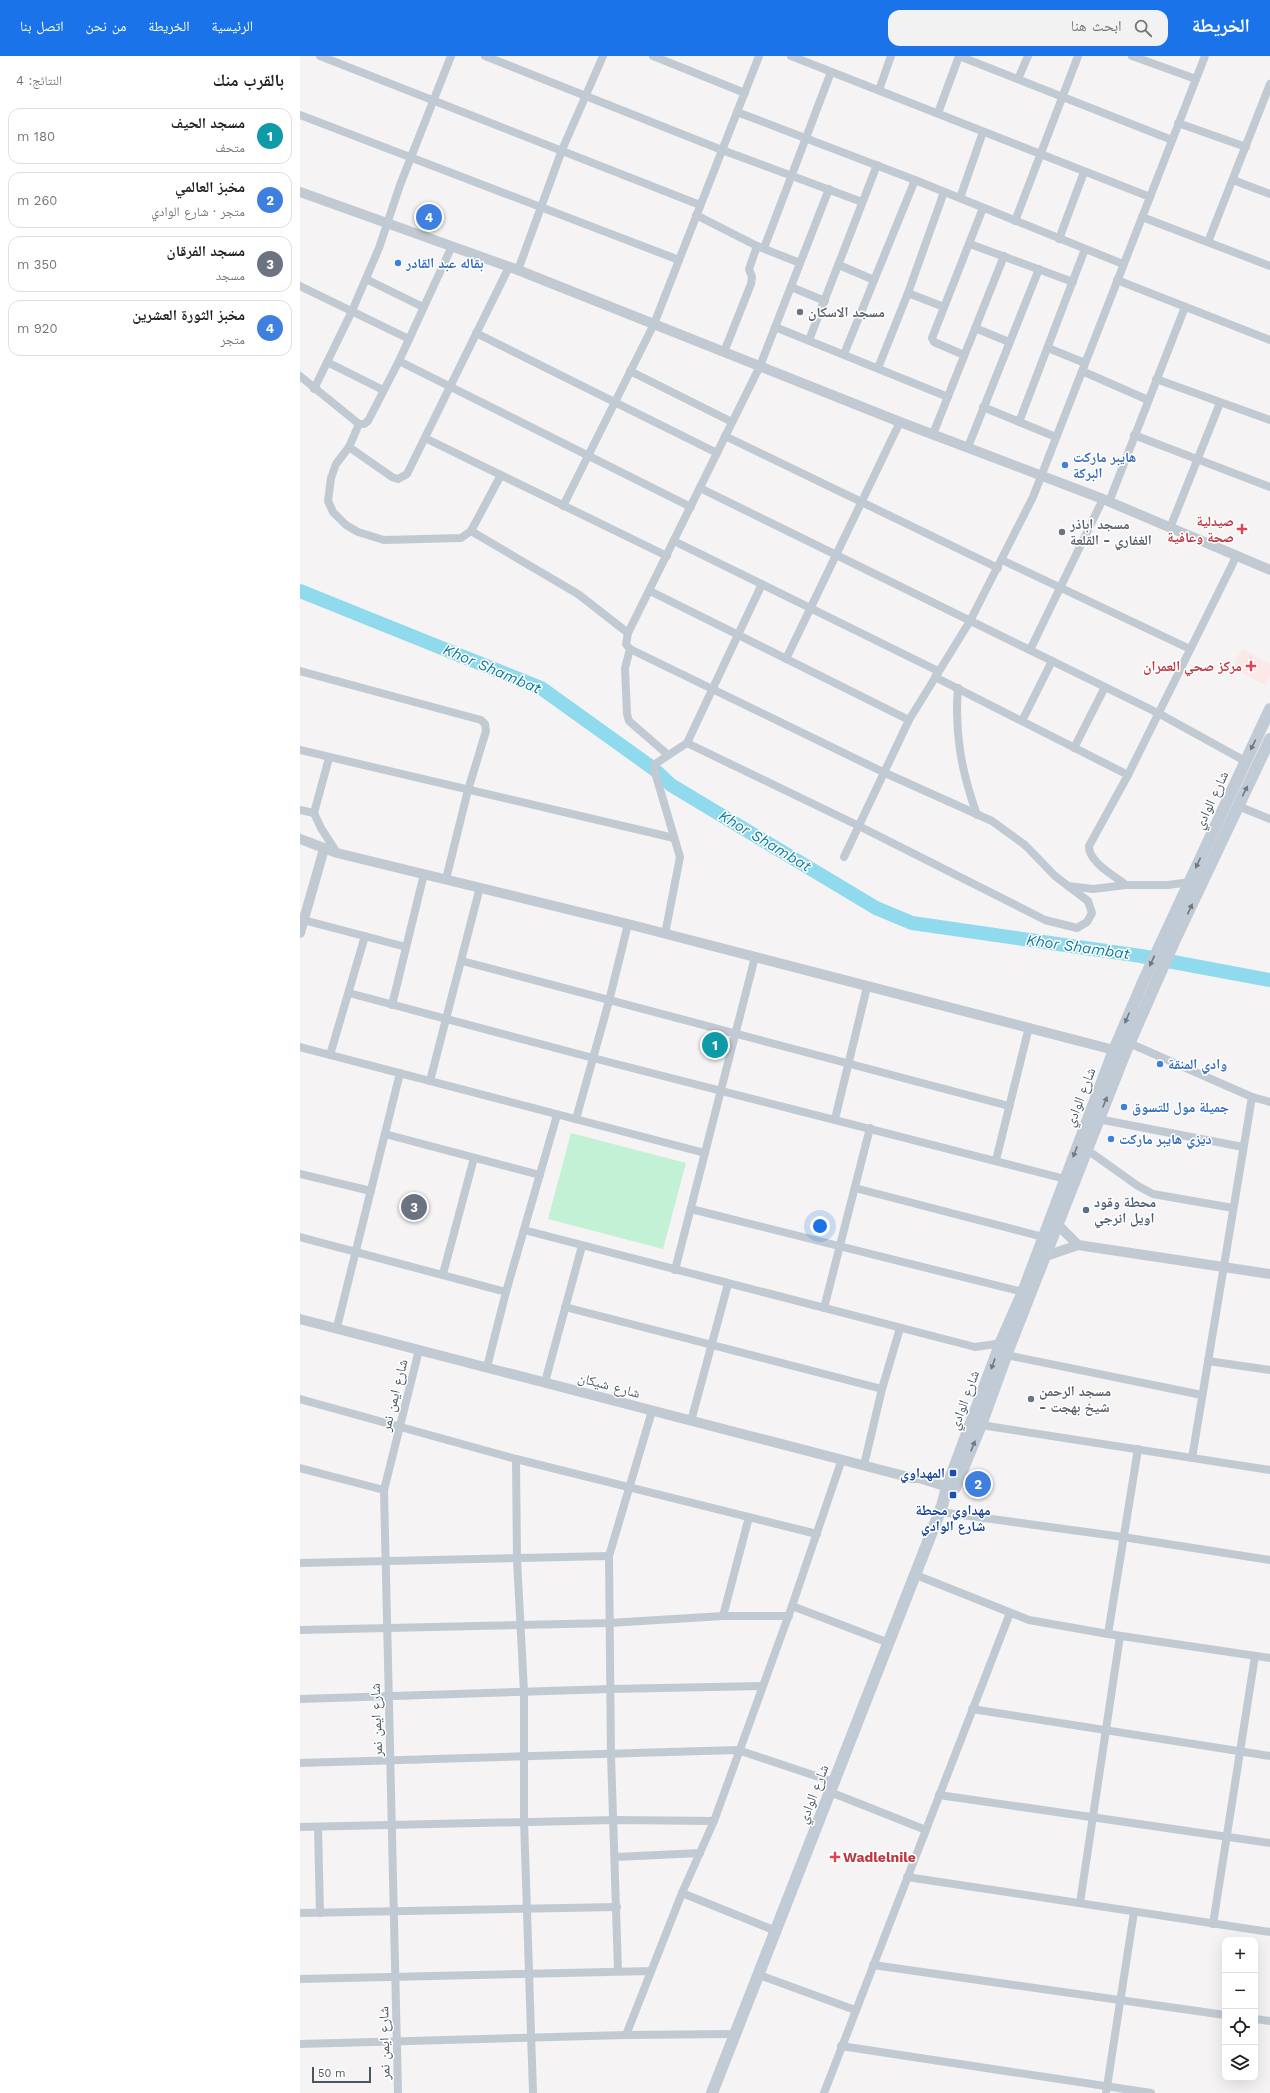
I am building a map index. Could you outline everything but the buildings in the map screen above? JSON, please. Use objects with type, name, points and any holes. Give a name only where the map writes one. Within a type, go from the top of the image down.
[{"type":"main road","name":"شارع الوادي","points":[[1168,942],[1190,882],[1270,709]]},
{"type":"main road","name":"شارع الوادي","points":[[712,2093],[941,1509],[981,1425],[1022,1292],[1114,1050],[1238,806],[1270,739]]},
{"type":"main road","name":"شارع الوادي","points":[[950,1491],[1005,1347],[1046,1256],[1086,1149],[1129,1043],[1148,984]]},
{"type":"street","points":[[320,56],[700,205]]},
{"type":"street","points":[[314,389],[352,310],[379,248],[411,157],[451,56]]},
{"type":"street","points":[[485,56],[722,150],[862,202]]},
{"type":"street","points":[[349,447],[392,477],[398,479],[407,474],[476,333],[513,269],[542,208],[562,150],[603,56]]},
{"type":"street","points":[[653,56],[745,93]]},
{"type":"street","points":[[563,506],[654,324],[759,56]]},
{"type":"street","points":[[791,56],[938,113],[1040,156],[1150,197]]},
{"type":"street","points":[[879,90],[891,56]]},
{"type":"street","points":[[938,113],[959,56],[1172,140]]},
{"type":"street","points":[[1018,79],[1028,56]]},
{"type":"street","points":[[1015,221],[1078,56]]},
{"type":"street","points":[[1132,56],[1196,80]]},
{"type":"street","points":[[844,857],[857,825],[909,720],[970,621],[1002,560],[1042,475],[1205,56]]},
{"type":"street","points":[[724,352],[751,284],[752,277],[749,269],[761,247],[792,175],[831,72]]},
{"type":"street","points":[[1208,242],[1270,84]]},
{"type":"street","points":[[737,112],[877,165],[1123,264]]},
{"type":"street","points":[[300,114],[678,260]]},
{"type":"street","points":[[1178,123],[1246,147]]},
{"type":"street","points":[[960,198],[984,132]]},
{"type":"street","points":[[809,340],[877,165]]},
{"type":"street","points":[[1059,239],[1084,172]]},
{"type":"street","points":[[844,354],[915,180]]},
{"type":"street","points":[[1233,180],[1270,194]]},
{"type":"street","points":[[687,743],[857,825],[1045,920],[1077,928],[1087,922],[1092,913],[1088,901],[1067,886],[1008,832],[992,821],[883,772],[630,649],[626,644],[628,634],[760,366],[829,189]]},
{"type":"street","points":[[300,192],[513,269],[900,422],[1042,475],[1270,570]]},
{"type":"street","points":[[878,368],[908,293],[944,192]]},
{"type":"street","points":[[964,355],[932,340],[983,208]]},
{"type":"street","points":[[696,215],[761,247],[800,263]]},
{"type":"street","points":[[1142,217],[1270,266]]},
{"type":"street","points":[[970,244],[1073,282]]},
{"type":"street","points":[[300,376],[358,424],[364,424],[368,421],[399,361],[452,246]]},
{"type":"street","points":[[1019,422],[1085,249]]},
{"type":"street","points":[[933,434],[1004,256]]},
{"type":"street","points":[[839,265],[874,280]]},
{"type":"street","points":[[968,447],[1039,269]]},
{"type":"street","points":[[366,279],[423,307]]},
{"type":"street","points":[[1117,280],[1270,340]]},
{"type":"street","points":[[300,286],[409,339]]},
{"type":"street","points":[[790,287],[824,301]]},
{"type":"street","points":[[908,293],[944,307]]},
{"type":"street","points":[[1030,650],[1106,501],[1185,307]]},
{"type":"street","points":[[775,327],[948,397]]},
{"type":"street","points":[[975,328],[1010,342]]},
{"type":"street","points":[[476,333],[717,453]]},
{"type":"street","points":[[1048,348],[1085,363]]},
{"type":"street","points":[[399,361],[691,507]]},
{"type":"street","points":[[327,362],[383,390]]},
{"type":"street","points":[[630,371],[732,422]]},
{"type":"street","points":[[1082,371],[1148,400]]},
{"type":"street","points":[[1156,379],[1270,420]]},
{"type":"street","points":[[1170,528],[1220,402]]},
{"type":"street","points":[[983,407],[1056,437]]},
{"type":"street","points":[[786,659],[900,422]]},
{"type":"street","points":[[358,424],[349,447],[336,464],[328,492],[330,507],[346,525],[358,532],[384,540],[461,538],[471,531],[501,475]]},
{"type":"street","points":[[1134,435],[1270,487]]},
{"type":"street","points":[[726,436],[998,568]]},
{"type":"street","points":[[425,438],[667,556]]},
{"type":"street","points":[[700,488],[1158,713],[1245,761]]},
{"type":"street","points":[[471,531],[578,594],[628,634]]},
{"type":"street","points":[[674,541],[810,608],[936,674],[958,688],[1128,775]]},
{"type":"street","points":[[1126,885],[1093,858],[1089,852],[1089,846],[1128,775],[1237,555]]},
{"type":"street","points":[[1002,560],[1190,649]]},
{"type":"street","points":[[666,934],[680,857],[654,769],[655,764],[667,754],[687,743],[762,584]]},
{"type":"street","points":[[650,591],[909,720]]},
{"type":"street","points":[[630,649],[625,668],[627,714],[629,721],[667,754]]},
{"type":"street","points":[[1022,721],[1052,661]]},
{"type":"street","points":[[300,671],[481,720],[485,724],[486,731],[468,790],[446,878]]},
{"type":"street","points":[[1074,748],[1105,687]]},
{"type":"street","points":[[958,688],[956,715],[961,763],[978,815]]},
{"type":"street","points":[[300,750],[674,838]]},
{"type":"street","points":[[329,758],[314,813],[321,828],[337,853]]},
{"type":"street","points":[[1238,806],[1270,819]]},
{"type":"street","points":[[300,810],[314,813]]},
{"type":"street","points":[[300,839],[337,853],[446,878],[628,924],[1114,1050]]},
{"type":"street","points":[[300,933],[302,919],[324,849]]},
{"type":"street","points":[[392,1005],[424,874]]},
{"type":"street","points":[[1067,886],[1094,889],[1126,885],[1168,885],[1190,882]]},
{"type":"street","points":[[430,1082],[480,887]]},
{"type":"street","points":[[302,919],[406,947]]},
{"type":"street","points":[[576,1119],[609,1001],[628,924]]},
{"type":"street","points":[[330,1055],[365,936]]},
{"type":"street","points":[[675,1270],[755,957]]},
{"type":"street","points":[[462,961],[1009,1106]]},
{"type":"street","points":[[835,1119],[867,987]]},
{"type":"street","points":[[349,993],[593,1058],[996,1160],[1065,1179]]},
{"type":"street","points":[[996,1160],[1028,1027]]},
{"type":"street","points":[[1129,1043],[1252,1097],[1270,1102]]},
{"type":"street","points":[[300,1047],[705,1153]]},
{"type":"street","points":[[337,1328],[400,1073]]},
{"type":"street","points":[[1192,1458],[1252,1097]]},
{"type":"street","points":[[487,1368],[506,1292],[556,1115]]},
{"type":"street","points":[[1098,1119],[1140,1129],[1243,1147]]},
{"type":"street","points":[[824,1308],[870,1128]]},
{"type":"street","points":[[385,1134],[540,1175]]},
{"type":"street","points":[[1086,1149],[1138,1186],[1154,1194],[1233,1208]]},
{"type":"street","points":[[442,1274],[474,1158]]},
{"type":"street","points":[[300,1174],[371,1191]]},
{"type":"street","points":[[855,1188],[1043,1237]]},
{"type":"street","points":[[691,1209],[1022,1292]]},
{"type":"street","points":[[1057,1224],[1078,1245]]},
{"type":"street","points":[[524,1230],[900,1328],[975,1346],[1005,1347],[1202,1396]]},
{"type":"street","points":[[300,1237],[506,1292]]},
{"type":"street","points":[[1046,1256],[1078,1245],[1270,1274]]},
{"type":"street","points":[[545,1382],[582,1246]]},
{"type":"street","points":[[692,1421],[728,1284]]},
{"type":"street","points":[[565,1307],[882,1389]]},
{"type":"street","name":"شارع شيكان","points":[[300,1319],[842,1459],[912,1478],[917,1483],[950,1491]]},
{"type":"street","points":[[864,1465],[882,1389],[900,1328]]},
{"type":"street","name":"شارع ايمن نمر","points":[[398,2093],[393,1825],[386,1629],[384,1490],[419,1350]]},
{"type":"street","points":[[1208,1361],[1270,1370]]},
{"type":"street","points":[[300,1399],[516,1459],[817,1534]]},
{"type":"street","points":[[618,1971],[609,1622],[609,1556],[652,1410]]},
{"type":"street","points":[[981,1425],[1270,1470]]},
{"type":"street","points":[[1108,1634],[1138,1449]]},
{"type":"street","points":[[516,1459],[518,1559],[524,1692],[523,1756],[528,1909],[528,1973],[533,2093]]},
{"type":"street","points":[[626,2035],[682,1893],[714,1821],[738,1750],[792,1606],[842,1459]]},
{"type":"street","points":[[300,1468],[384,1490]]},
{"type":"street","points":[[941,1509],[1270,1560]]},
{"type":"street","points":[[723,1616],[749,1517]]},
{"type":"street","points":[[300,1563],[609,1556]]},
{"type":"street","points":[[916,1575],[1010,1614],[1044,1623],[1120,1636],[1270,1657]]},
{"type":"street","points":[[792,1606],[889,1643]]},
{"type":"street","points":[[824,2093],[1010,1614]]},
{"type":"street","points":[[300,1630],[521,1625],[723,1616],[788,1616]]},
{"type":"street","points":[[1080,1903],[1094,1818],[1120,1636]]},
{"type":"street","points":[[1214,1924],[1255,1656]]},
{"type":"street","points":[[300,1699],[611,1689],[762,1686]]},
{"type":"street","points":[[972,1710],[1270,1756]]},
{"type":"street","points":[[300,1763],[523,1756],[612,1755],[738,1750],[832,1787],[926,1830]]},
{"type":"street","points":[[939,1795],[1270,1843]]},
{"type":"street","points":[[300,1827],[524,1821],[714,1821]]},
{"type":"street","points":[[318,1827],[320,1913]]},
{"type":"street","points":[[616,1857],[700,1853]]},
{"type":"street","points":[[907,1877],[1270,1932]]},
{"type":"street","points":[[682,1893],[776,1931]]},
{"type":"street","points":[[300,1913],[617,1907]]},
{"type":"street","points":[[1106,2090],[1134,1912]]},
{"type":"street","points":[[873,1965],[1222,2015]]},
{"type":"street","points":[[300,1979],[651,1971]]},
{"type":"street","points":[[759,1975],[855,2010]]},
{"type":"street","points":[[1258,2020],[1270,2022]]},
{"type":"street","points":[[300,2044],[626,2035],[735,2034]]},
{"type":"street","points":[[841,2046],[1106,2090],[1151,2093]]},
{"type":"shaded area","name":"مركز صحي العمران","points":[[1242,649],[1270,664],[1270,675],[1265,685],[1232,668]]},
{"type":"green space","points":[[571,1133],[686,1163],[663,1249],[548,1219]]},
{"type":"waterway","name":"Khor Shambat","points":[[300,591],[541,688],[654,769],[671,785],[876,908],[912,923],[1141,956],[1270,980]]},
{"type":"place","name":"مخبز الثورة العشرين","points":[[429,217]]},
{"type":"place","name":"بقاله عبد القادر","points":[[398,263]]},
{"type":"place","name":"مسجد الاسكان","points":[[800,312]]},
{"type":"place","name":"هايبر ماركت البركة","points":[[1065,465]]},
{"type":"place","name":"صيدلية صحة وعافية","points":[[1242,529]]},
{"type":"place","name":"مسجد اباذر الغفاري - القلعة","points":[[1062,532]]},
{"type":"place","name":"مركز صحي العمران","points":[[1251,666]]},
{"type":"place","name":"مسجد الحيف","points":[[715,1045]]},
{"type":"place","name":"وادي المنقة","points":[[1160,1064]]},
{"type":"place","name":"جميلة مول للتسوق","points":[[1124,1107]]},
{"type":"place","name":"ديزي هايبر ماركت","points":[[1111,1139]]},
{"type":"place","name":"مسجد الفرقان","points":[[414,1207]]},
{"type":"place","name":"محطة وقود اويل انرجي","points":[[1086,1210]]},
{"type":"place","name":"مسجد الرحمن - شيخ بهجت","points":[[1031,1399]]},
{"type":"place","name":"المهداوي","points":[[953,1473]]},
{"type":"place","name":"مخبز العالمي","points":[[978,1484]]},
{"type":"place","name":"مهداوي محطة شارع الوادي","points":[[953,1495]]},
{"type":"place","name":"Wadlelnile","points":[[835,1857]]}]
